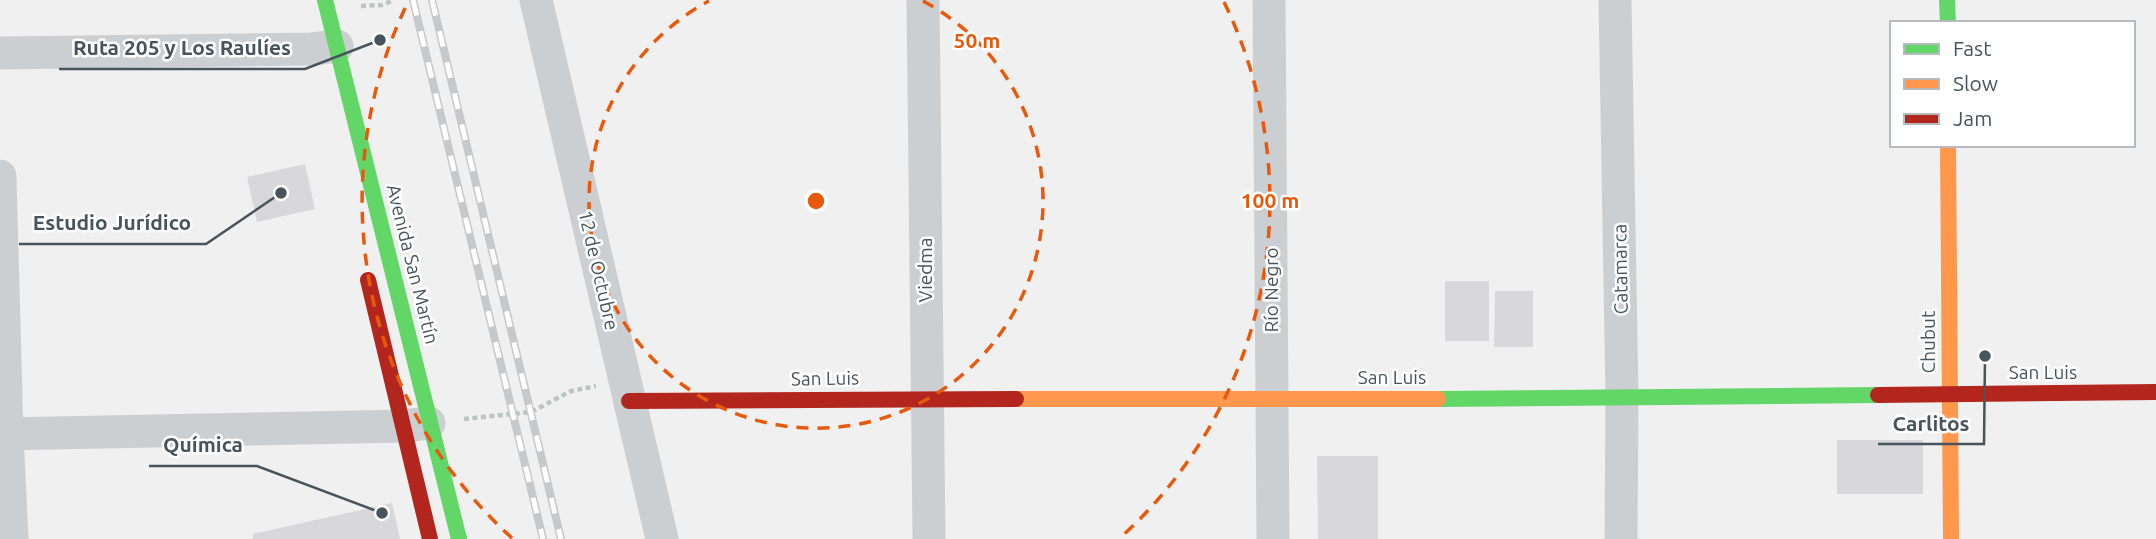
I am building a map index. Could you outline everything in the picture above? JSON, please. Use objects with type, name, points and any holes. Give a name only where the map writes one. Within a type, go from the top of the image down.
[{"type":"street","name":"Avenida San Martín","points":[[325,0],[318,48],[418,424],[430,539]]},
{"type":"street","name":"12 de Octubre","points":[[536,0],[662,539]]},
{"type":"street","name":"Viedma","points":[[923,0],[929,539]]},
{"type":"street","name":"Río Negro","points":[[1269,0],[1273,539]]},
{"type":"street","name":"Catamarca","points":[[1615,0],[1622,397],[1621,539]]},
{"type":"street","points":[[1947,0],[1948,21]]},
{"type":"street","points":[[0,53],[318,48]]},
{"type":"street","name":"Chubut","points":[[1948,147],[1951,539]]},
{"type":"street","points":[[0,176],[3,434],[12,539]]},
{"type":"street","name":"Avenida San Martín","points":[[364,264],[459,539]]},
{"type":"street","name":"San Luis","points":[[627,390],[926,398],[1272,400],[2156,392]]},
{"type":"street","points":[[3,434],[418,424]]},
{"type":"path","points":[[418,424],[531,412],[571,391],[627,390]]},
{"type":"building","points":[[305,164],[315,209],[257,222],[247,177]]},
{"type":"building","points":[[1445,281],[1489,281],[1489,341],[1445,341]]},
{"type":"building","points":[[1495,291],[1533,291],[1533,347],[1494,347]]},
{"type":"building","points":[[1837,440],[1923,440],[1923,494],[1837,494]]},
{"type":"building","points":[[1317,456],[1378,456],[1378,539],[1318,539]]},
{"type":"building","points":[[392,503],[400,539],[253,539],[253,534]]},
{"type":"railway","points":[[413,0],[543,539]]},
{"type":"railway","points":[[432,0],[561,539]]},
{"type":"traffic: fast","points":[[325,0],[459,539]]},
{"type":"traffic: fast","points":[[1947,0],[1948,21]]},
{"type":"traffic: fast","points":[[1438,399],[1878,395]]},
{"type":"traffic: slow","points":[[1948,147],[1951,539]]},
{"type":"traffic: slow","points":[[1016,399],[1438,399]]},
{"type":"traffic: jam","points":[[368,280],[430,539]]},
{"type":"traffic: jam","points":[[1878,395],[2156,392]]},
{"type":"traffic: jam","points":[[629,401],[1016,399]]},
{"type":"place","name":"Ruta 205 y Los Raulíes","points":[[380,40]]},
{"type":"place","name":"Estudio Jurídico","points":[[281,193]]},
{"type":"place","name":"Carlitos","points":[[1985,356]]},
{"type":"place","name":"Química","points":[[382,513]]}]
